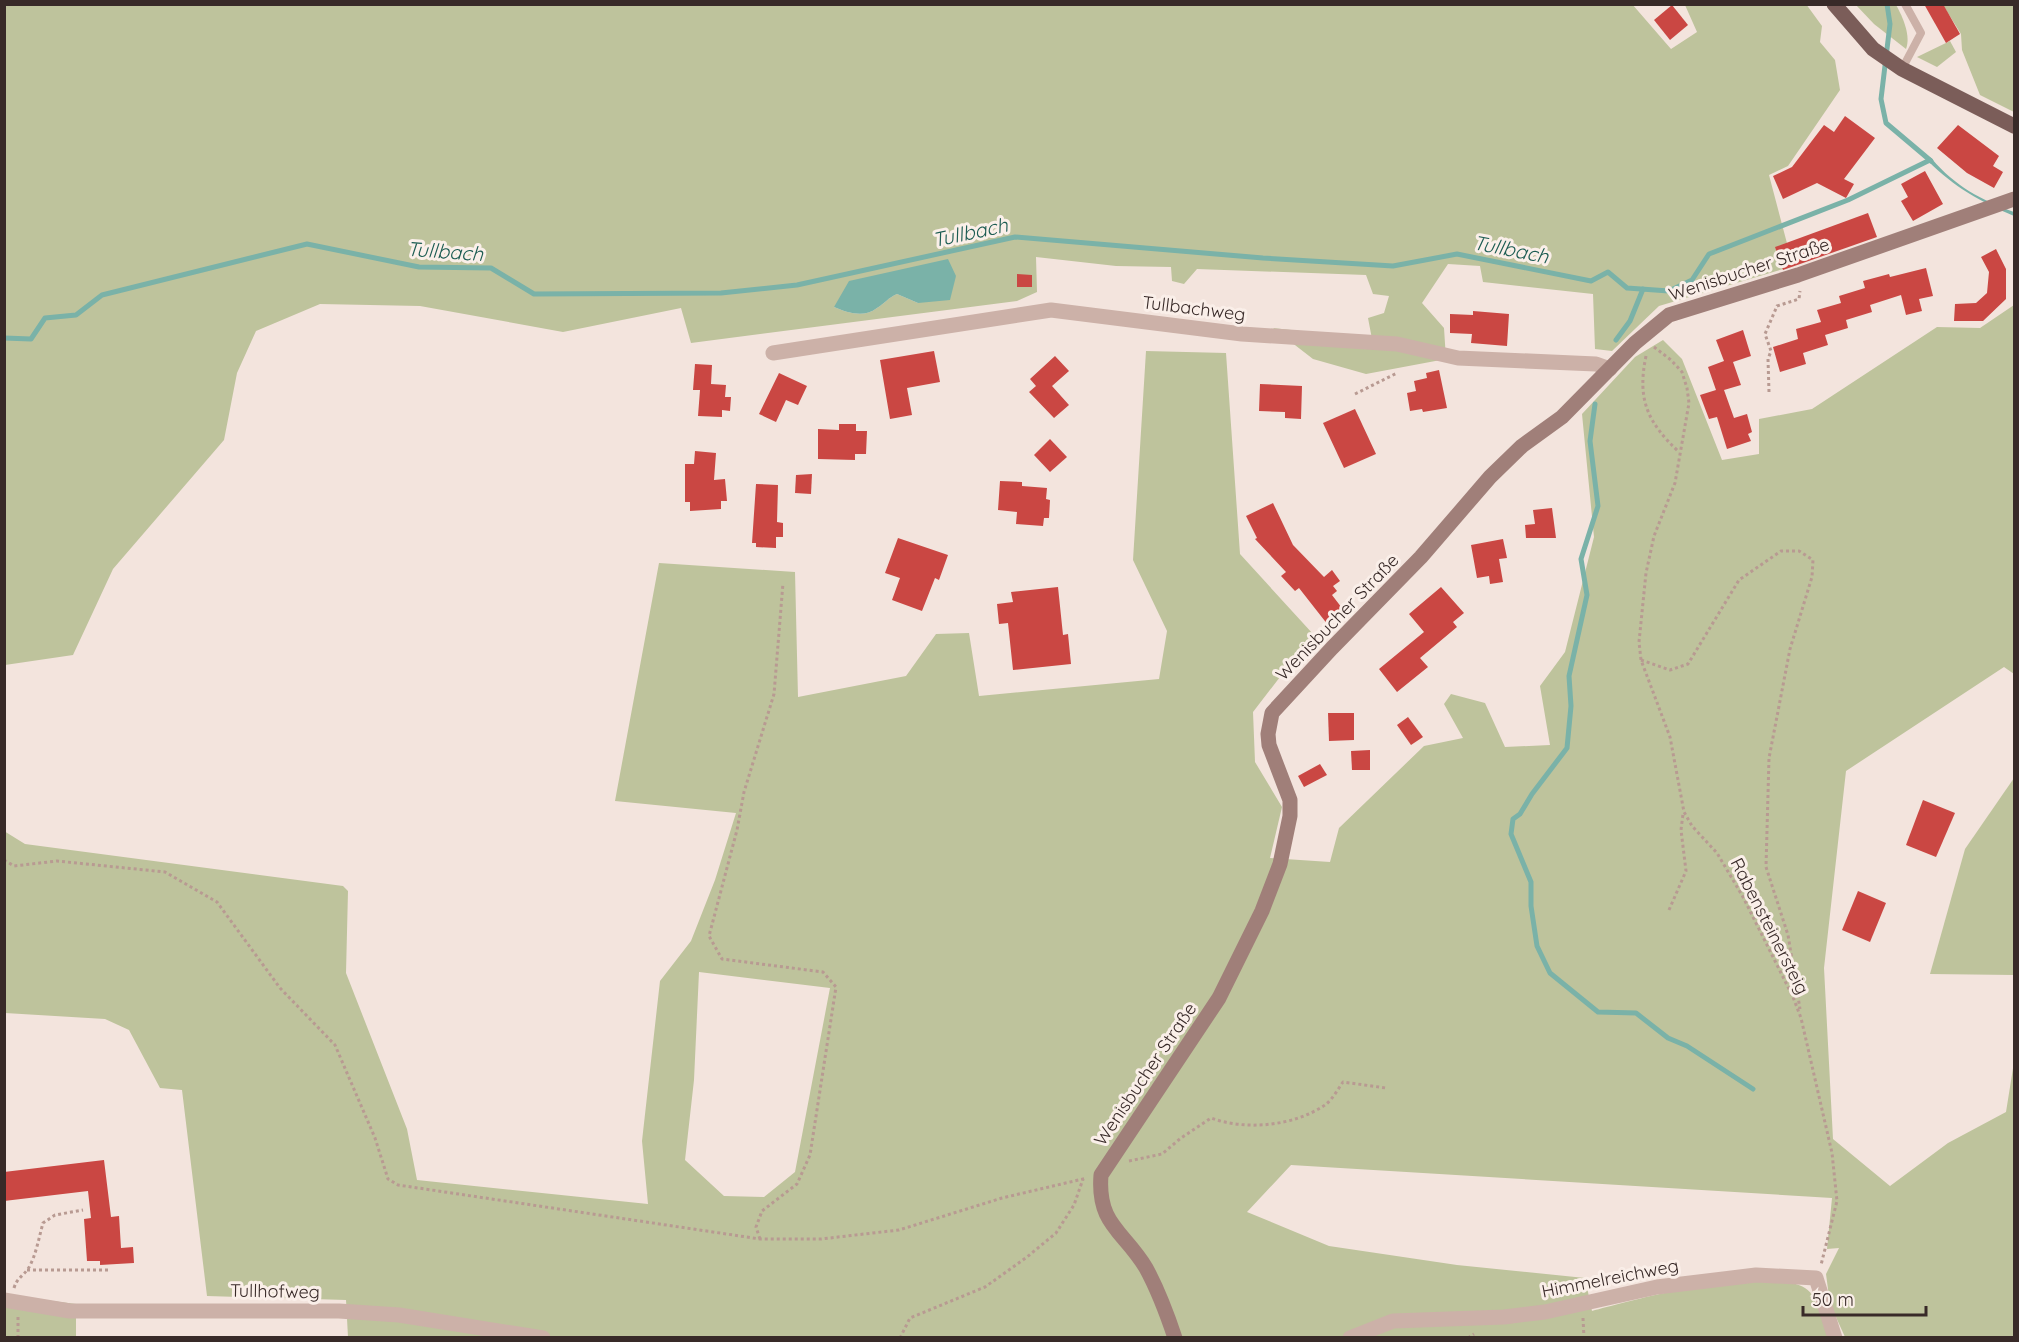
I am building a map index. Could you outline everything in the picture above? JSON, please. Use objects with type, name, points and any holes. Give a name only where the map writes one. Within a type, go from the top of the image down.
[{"type":"main road","points":[[1834,4],[1873,49],[1902,69],[2014,126]]},
{"type":"street","name":"Wenisbucher Straße","points":[[1175,1338],[1166,1311],[1145,1267],[1107,1218],[1099,1197],[1104,1170],[1220,998],[1262,911],[1280,864],[1290,816],[1290,800],[1269,745],[1268,734],[1272,713],[1421,557],[1508,458],[1562,417],[1642,336],[1669,315],[1798,275],[2010,201]]},
{"type":"street","name":"Tullbachweg","points":[[773,353],[1051,310],[1242,334],[1397,344],[1458,358],[1586,363],[1610,369]]},
{"type":"street","name":"Himmelreichweg","points":[[1350,1338],[1393,1321],[1504,1317],[1545,1312],[1657,1287],[1756,1275],[1816,1278]]},
{"type":"street","points":[[1816,1278],[1835,1337]]},
{"type":"street","name":"Tullhofweg","points":[[11,1302],[70,1311],[351,1312],[399,1315],[543,1338]]},
{"type":"lane","points":[[1902,69],[1922,33],[1905,4]]},
{"type":"path","points":[[1769,392],[1768,359],[1771,351],[1765,334],[1778,306],[1799,299]]},
{"type":"path","points":[[1642,336],[1646,353],[1641,388],[1647,410],[1660,434],[1679,452]]},
{"type":"path","name":"Rabensteinersteig","points":[[1642,336],[1682,372],[1688,388],[1689,403],[1675,483],[1654,536],[1646,573],[1639,642],[1641,660],[1670,737],[1684,812],[1692,826],[1717,853],[1743,897],[1801,1018],[1832,1153],[1837,1201],[1827,1249],[1816,1278]]},
{"type":"path","points":[[1355,394],[1397,373]]},
{"type":"path","points":[[1641,660],[1670,670],[1688,664],[1739,580],[1781,551],[1799,551],[1813,561],[1812,577],[1790,649],[1769,758],[1766,867],[1788,935],[1801,1018]]},
{"type":"path","points":[[760,1239],[756,1227],[762,1211],[797,1184],[810,1155],[836,987],[824,972],[722,959],[709,936],[737,830],[744,792],[774,694],[783,583]]},
{"type":"path","points":[[1669,910],[1686,871],[1681,830],[1684,812]]},
{"type":"path","points":[[4,860],[14,866],[57,861],[165,872],[217,902],[280,988],[335,1045],[375,1138],[388,1179],[398,1185],[760,1239],[821,1239],[899,1230],[1002,1198],[1084,1178],[1162,1154],[1180,1138],[1211,1118],[1229,1125],[1262,1126],[1303,1115],[1327,1104],[1343,1082],[1386,1088]]},
{"type":"path","points":[[900,1338],[910,1318],[985,1287],[1056,1233],[1074,1205],[1084,1178]]},
{"type":"path","points":[[18,1338],[11,1302],[17,1278],[27,1270],[43,1222],[55,1215],[83,1210]]},
{"type":"path","points":[[27,1270],[111,1270]]},
{"type":"green space","points":[[1632,4],[1671,49],[1697,32],[1685,5],[1806,4],[1822,26],[1820,42],[1835,60],[1840,90],[1788,166],[1769,175],[1793,266],[1659,306],[1612,351],[1595,349],[1593,294],[1483,282],[1480,266],[1448,264],[1422,303],[1444,328],[1446,359],[1366,374],[1313,359],[1273,328],[1372,339],[1368,318],[1384,313],[1389,296],[1373,294],[1366,275],[1197,269],[1184,284],[1172,281],[1171,267],[1116,266],[1036,257],[1037,292],[1017,301],[691,343],[681,308],[563,332],[420,306],[320,304],[256,331],[237,373],[224,440],[113,569],[73,655],[5,665],[4,5]],"holes":[[[956,276],[918,303],[897,294],[867,313],[850,313],[834,307]]]},
{"type":"green space","points":[[1856,5],[1896,5],[1907,33],[1906,49],[1874,24]]},
{"type":"green space","points":[[1943,5],[2014,5],[2014,112],[1980,95],[1962,50],[1961,34]]},
{"type":"green space","points":[[1950,41],[1956,52],[1937,67],[1917,57]]},
{"type":"green space","points":[[2014,305],[2014,674],[2004,667],[1846,771],[1824,968],[1833,1139],[1890,1186],[1948,1143],[2006,1112],[2014,1062],[2014,1337],[1845,1337],[1830,1304],[1826,1274],[1839,1248],[1827,1249],[1832,1198],[1291,1165],[1247,1212],[1329,1246],[1457,1265],[1585,1278],[1592,1311],[1700,1286],[1761,1280],[1786,1282],[1810,1292],[1818,1304],[1829,1337],[348,1337],[346,1300],[207,1296],[182,1090],[160,1088],[129,1030],[105,1019],[5,1013],[4,831],[25,844],[343,886],[348,891],[346,973],[407,1129],[417,1180],[648,1204],[642,1141],[660,981],[691,941],[715,880],[736,813],[615,801],[659,563],[795,572],[798,697],[906,676],[936,634],[969,633],[979,696],[1159,679],[1167,631],[1133,560],[1146,351],[1226,353],[1240,554],[1313,634],[1253,712],[1255,762],[1282,807],[1270,858],[1330,862],[1339,828],[1424,746],[1463,738],[1444,704],[1451,694],[1485,703],[1505,747],[1550,745],[1540,686],[1565,652],[1594,537],[1582,414],[1635,357],[1663,340],[1682,359],[1722,460],[1759,454],[1759,419],[1812,409],[1937,327],[1980,328]],"holes":[[[699,972],[830,988],[795,1172],[764,1197],[724,1196],[685,1160],[694,1080]]]},
{"type":"green space","points":[[2014,778],[2014,975],[1930,974],[1965,849]]},
{"type":"green space","points":[[5,1295],[76,1304],[76,1337],[5,1338]]},
{"type":"water","points":[[1932,159],[1959,184],[1980,197],[2014,212],[2014,216],[1958,186],[1928,161]]},
{"type":"water","points":[[948,259],[956,276],[950,300],[918,303],[897,294],[867,313],[850,313],[834,307],[849,281]]},
{"type":"building","points":[[1924,4],[1943,4],[1960,34],[1946,43]]},
{"type":"building","points":[[1672,5],[1688,25],[1670,40],[1654,20]]},
{"type":"building","points":[[1845,116],[1875,138],[1844,179],[1854,184],[1846,198],[1817,183],[1783,199],[1773,176],[1792,167],[1824,125],[1834,132]]},
{"type":"building","points":[[1958,125],[1999,156],[1993,166],[2003,172],[1994,188],[1967,173],[1937,148]]},
{"type":"building","points":[[1925,171],[1943,204],[1913,221],[1901,201],[1908,197],[1901,184]]},
{"type":"building","points":[[1868,213],[1877,237],[1783,270],[1775,247]]},
{"type":"building","points":[[1996,249],[2006,269],[2006,299],[1983,321],[1954,321],[1955,304],[1976,303],[1987,293],[1989,272],[1981,257]]},
{"type":"building","points":[[1926,268],[1933,296],[1919,299],[1922,311],[1906,315],[1901,295],[1870,305],[1872,312],[1846,320],[1848,328],[1825,335],[1828,345],[1803,353],[1806,364],[1780,372],[1773,347],[1798,339],[1796,329],[1821,322],[1817,310],[1841,303],[1839,296],[1865,288],[1863,281]]},
{"type":"building","points":[[1017,274],[1032,275],[1032,287],[1017,287]]},
{"type":"building","points":[[1473,311],[1509,314],[1507,346],[1471,343],[1472,334],[1450,333],[1450,314],[1473,315]]},
{"type":"building","points":[[1743,330],[1751,356],[1733,362],[1741,385],[1724,390],[1734,418],[1747,414],[1752,432],[1748,434],[1751,441],[1727,449],[1717,417],[1709,419],[1700,395],[1716,390],[1708,367],[1724,361],[1716,340]]},
{"type":"building","points":[[934,351],[940,382],[907,388],[912,415],[890,419],[880,360]]},
{"type":"building","points":[[1055,356],[1069,371],[1052,386],[1069,405],[1054,418],[1029,392],[1036,386],[1030,379]]},
{"type":"building","points":[[695,364],[712,365],[711,384],[726,385],[725,397],[731,397],[730,411],[722,410],[722,417],[698,416],[700,390],[693,390]]},
{"type":"building","points":[[1439,370],[1447,408],[1423,412],[1422,409],[1410,411],[1407,393],[1416,391],[1414,381],[1427,378],[1426,373]]},
{"type":"building","points":[[779,373],[807,386],[798,405],[786,400],[776,422],[759,414]]},
{"type":"building","points":[[1260,384],[1302,386],[1301,419],[1285,418],[1285,412],[1259,411]]},
{"type":"building","points":[[1355,409],[1376,454],[1344,468],[1323,423]]},
{"type":"building","points":[[839,424],[856,424],[856,431],[867,431],[866,454],[855,454],[855,460],[818,459],[818,429],[839,430]]},
{"type":"building","points":[[1050,439],[1067,457],[1050,472],[1034,455]]},
{"type":"building","points":[[695,451],[716,453],[714,480],[725,479],[727,501],[721,501],[721,509],[690,511],[690,502],[685,502],[685,464],[694,464]]},
{"type":"building","points":[[812,474],[811,494],[795,493],[796,475]]},
{"type":"building","points":[[1000,481],[1022,482],[1022,486],[1047,488],[1046,499],[1050,500],[1049,518],[1044,518],[1043,526],[1016,524],[1017,512],[998,510]]},
{"type":"building","points":[[756,484],[778,485],[777,522],[783,523],[783,537],[776,537],[776,548],[756,547],[756,543],[752,543]]},
{"type":"building","points":[[1273,503],[1293,545],[1324,577],[1332,570],[1340,581],[1333,586],[1337,591],[1332,595],[1345,612],[1328,625],[1299,588],[1295,591],[1281,576],[1286,572],[1255,539],[1257,538],[1246,516]]},
{"type":"building","points":[[1552,508],[1556,538],[1526,538],[1525,525],[1535,524],[1533,510]]},
{"type":"building","points":[[898,538],[948,555],[939,580],[935,578],[922,611],[892,600],[900,578],[885,573]]},
{"type":"building","points":[[1503,539],[1507,558],[1499,559],[1503,582],[1490,584],[1489,576],[1477,578],[1471,545]]},
{"type":"building","points":[[1058,587],[1063,635],[1068,634],[1071,664],[1013,670],[1008,623],[999,624],[997,604],[1013,602],[1011,592]]},
{"type":"building","points":[[1441,587],[1464,613],[1453,622],[1457,627],[1420,658],[1428,667],[1397,692],[1379,669],[1424,632],[1409,614]]},
{"type":"building","points":[[1328,713],[1354,713],[1354,740],[1329,741]]},
{"type":"building","points":[[1408,717],[1423,737],[1411,745],[1397,725]]},
{"type":"building","points":[[1370,750],[1370,770],[1352,770],[1351,751]]},
{"type":"building","points":[[1320,764],[1327,775],[1304,787],[1298,776]]},
{"type":"building","points":[[1923,800],[1955,813],[1936,857],[1906,845]]},
{"type":"building","points":[[1858,891],[1886,903],[1870,942],[1842,930]]},
{"type":"building","points":[[104,1160],[111,1217],[119,1216],[121,1248],[133,1247],[134,1263],[100,1265],[100,1261],[87,1261],[84,1219],[91,1218],[88,1191],[4,1201],[4,1172]]},
{"type":"waterway","points":[[1887,4],[1890,24],[1881,99],[1886,123],[1931,161]]},
{"type":"waterway","name":"Tullbach","points":[[4,338],[31,339],[45,318],[76,315],[102,295],[307,244],[419,267],[491,268],[534,294],[721,293],[797,285],[1015,237],[1263,258],[1393,266],[1457,254],[1591,281],[1608,272],[1627,288],[1669,291],[1692,280],[1709,254],[1848,200],[1930,160]]},
{"type":"waterway","points":[[1616,340],[1630,321],[1643,289]]},
{"type":"waterway","points":[[1595,404],[1590,441],[1598,506],[1581,559],[1587,595],[1569,676],[1571,706],[1567,748],[1532,794],[1520,814],[1513,819],[1511,834],[1531,882],[1531,906],[1537,946],[1550,973],[1598,1012],[1636,1013],[1668,1038],[1687,1046],[1753,1089]]}]
